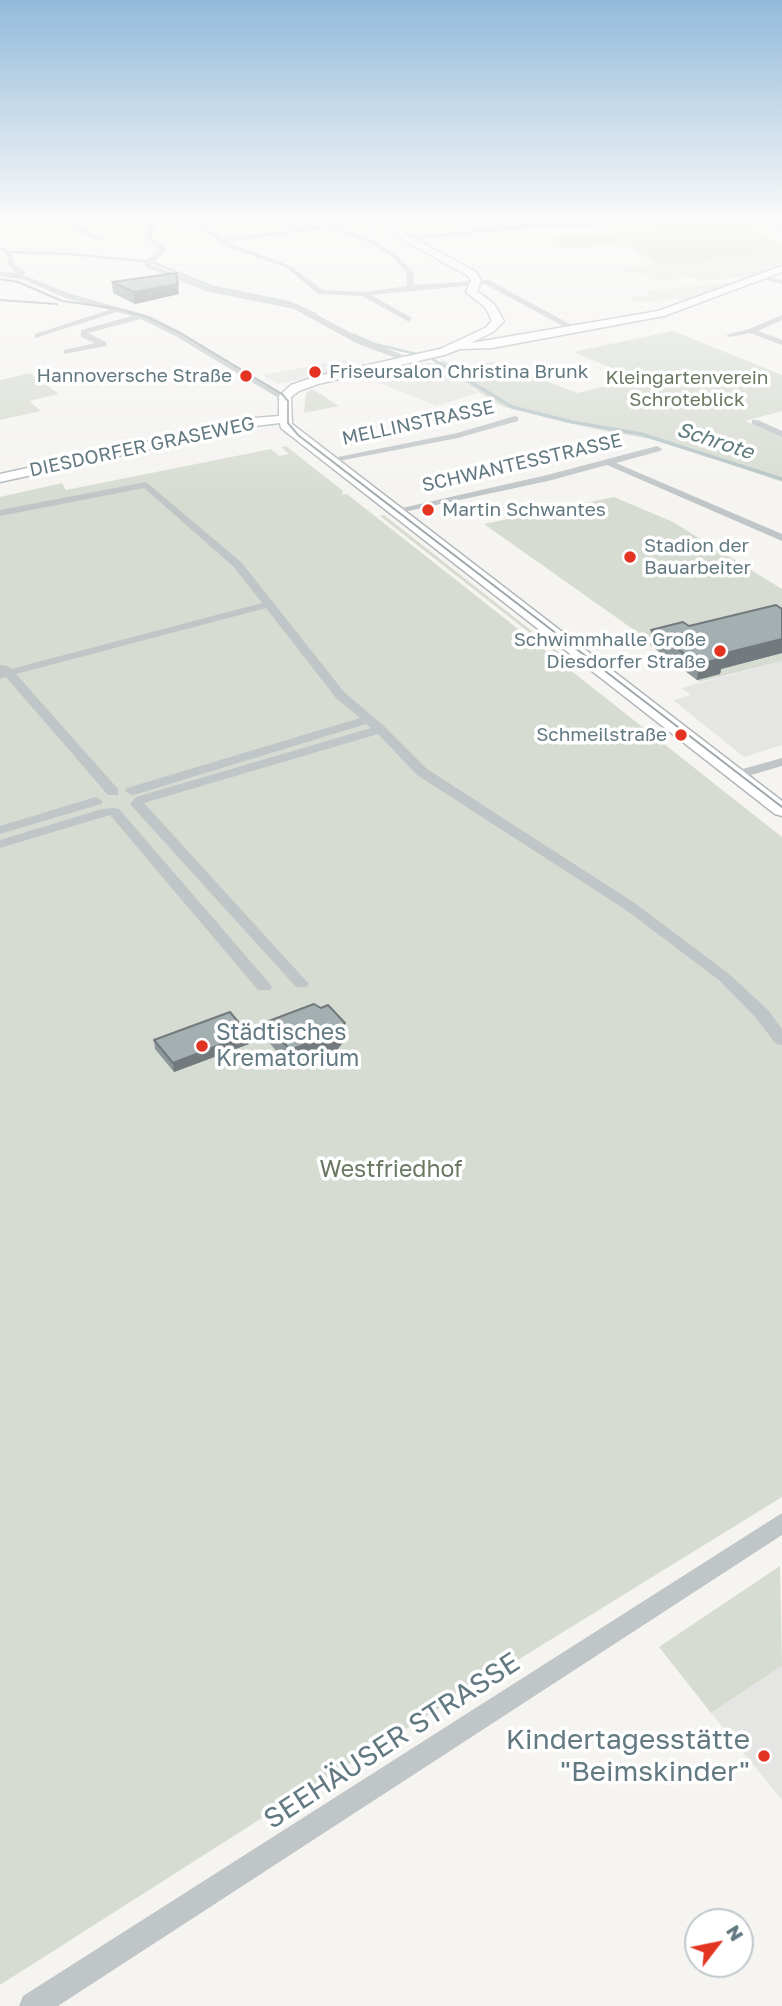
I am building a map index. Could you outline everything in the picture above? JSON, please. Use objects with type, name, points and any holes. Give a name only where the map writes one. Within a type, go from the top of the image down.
[{"type":"main road","points":[[492,311],[498,321],[489,330],[457,347],[422,358],[310,382],[292,389],[285,398],[284,419],[290,430],[782,810]]},
{"type":"main road","points":[[457,347],[490,346],[674,311]]},
{"type":"main road","name":"DIESDORFER GRASEWEG","points":[[0,478],[254,422],[284,419]]},
{"type":"street","points":[[38,336],[116,311]]},
{"type":"street","points":[[120,311],[142,316],[180,335],[285,398]]},
{"type":"street","points":[[303,311],[361,342],[422,358]]},
{"type":"street","points":[[393,311],[409,320]]},
{"type":"street","points":[[541,311],[575,329]]},
{"type":"street","points":[[67,352],[103,344],[84,335],[84,332],[142,316]]},
{"type":"street","points":[[730,335],[751,331],[782,317]]},
{"type":"street","points":[[751,331],[782,343]]},
{"type":"street","name":"MELLINSTRASSE","points":[[328,460],[457,435],[515,419]]},
{"type":"street","points":[[755,422],[782,435]]},
{"type":"street","name":"SCHWANTESSTRASSE","points":[[394,511],[524,484],[657,449]]},
{"type":"street","points":[[607,462],[782,538]]},
{"type":"street","points":[[0,513],[146,485],[238,565],[266,605],[340,695],[380,729],[422,772],[631,907],[710,966],[762,1014],[782,1040]]},
{"type":"street","points":[[266,605],[3,670],[113,792],[137,798],[380,729]]},
{"type":"street","points":[[0,844],[111,812],[137,798],[369,719]]},
{"type":"street","points":[[737,775],[782,762]]},
{"type":"street","points":[[0,830],[96,801],[113,792]]},
{"type":"street","points":[[137,798],[301,984]]},
{"type":"street","points":[[96,801],[98,808],[111,812],[264,987]]},
{"type":"street","name":"SEEHÄUSER STRASSE","points":[[33,2006],[782,1523]]},
{"type":"shaded area","points":[[344,360],[359,367],[278,384],[262,375]]},
{"type":"shaded area","points":[[433,363],[478,393],[436,406],[377,382],[389,379],[377,372]]},
{"type":"shaded area","points":[[782,661],[782,745],[744,757],[673,700],[691,695],[681,688]]},
{"type":"shaded area","name":"Kindertagesstätte \"Beimskinder\"","points":[[782,1666],[782,1800],[711,1713]]},
{"type":"green space","name":"Kleingartenverein Schroteblick","points":[[673,331],[782,375],[782,411],[745,421],[782,437],[782,482],[659,440],[609,432],[501,406],[433,363],[445,361],[456,368],[494,362],[578,393],[636,378],[573,352]]},
{"type":"green space","points":[[30,373],[59,394],[29,401],[41,411],[0,420],[0,380]]},
{"type":"green space","points":[[310,390],[339,406],[304,413],[306,394]]},
{"type":"green space","name":"Westfriedhof","points":[[286,446],[343,491],[342,495],[347,494],[782,837],[782,1497],[273,1811],[0,1985],[0,497],[62,483],[66,490],[271,449],[279,456],[289,454],[281,447]]},
{"type":"green space","name":"Stadion der Bauarbeiter","points":[[614,497],[673,522],[782,589],[782,661],[699,682],[644,637],[484,524]]},
{"type":"green space","points":[[384,515],[570,661],[567,662],[380,516]]},
{"type":"green space","points":[[780,1566],[782,1666],[711,1713],[659,1647]]},
{"type":"building","points":[[776,605],[782,609],[782,639],[718,655],[723,658],[699,664],[651,630],[683,622],[689,626]]},
{"type":"building","points":[[314,1004],[321,1008],[328,1005],[345,1023],[337,1032],[290,1050],[266,1022]]},
{"type":"building","name":"Städtisches Krematorium","points":[[230,1012],[248,1034],[173,1063],[154,1040]]},
{"type":"waterway","name":"Schrote","points":[[307,311],[315,314]]},
{"type":"waterway","name":"Schrote","points":[[354,335],[374,344],[429,357],[444,366]]},
{"type":"waterway","name":"Schrote","points":[[441,364],[512,407],[572,422],[641,434],[782,479]]},
{"type":"tram line","points":[[123,311],[144,316],[178,332],[282,394],[288,401],[288,423],[298,435],[782,807]]},
{"type":"place","name":"Friseursalon Christina Brunk","points":[[315,372]]},
{"type":"place","name":"Hannoversche Straße","points":[[246,376]]},
{"type":"place","name":"Martin Schwantes","points":[[428,510]]},
{"type":"place","name":"Stadion der Bauarbeiter","points":[[630,557]]},
{"type":"place","name":"Schwimmhalle Große Diesdorfer Straße","points":[[720,651]]},
{"type":"place","name":"Schmeilstraße","points":[[681,735]]},
{"type":"place","name":"Städtisches Krematorium","points":[[202,1046]]},
{"type":"place","name":"Kindertagesstätte \"Beimskinder\"","points":[[764,1756]]}]
